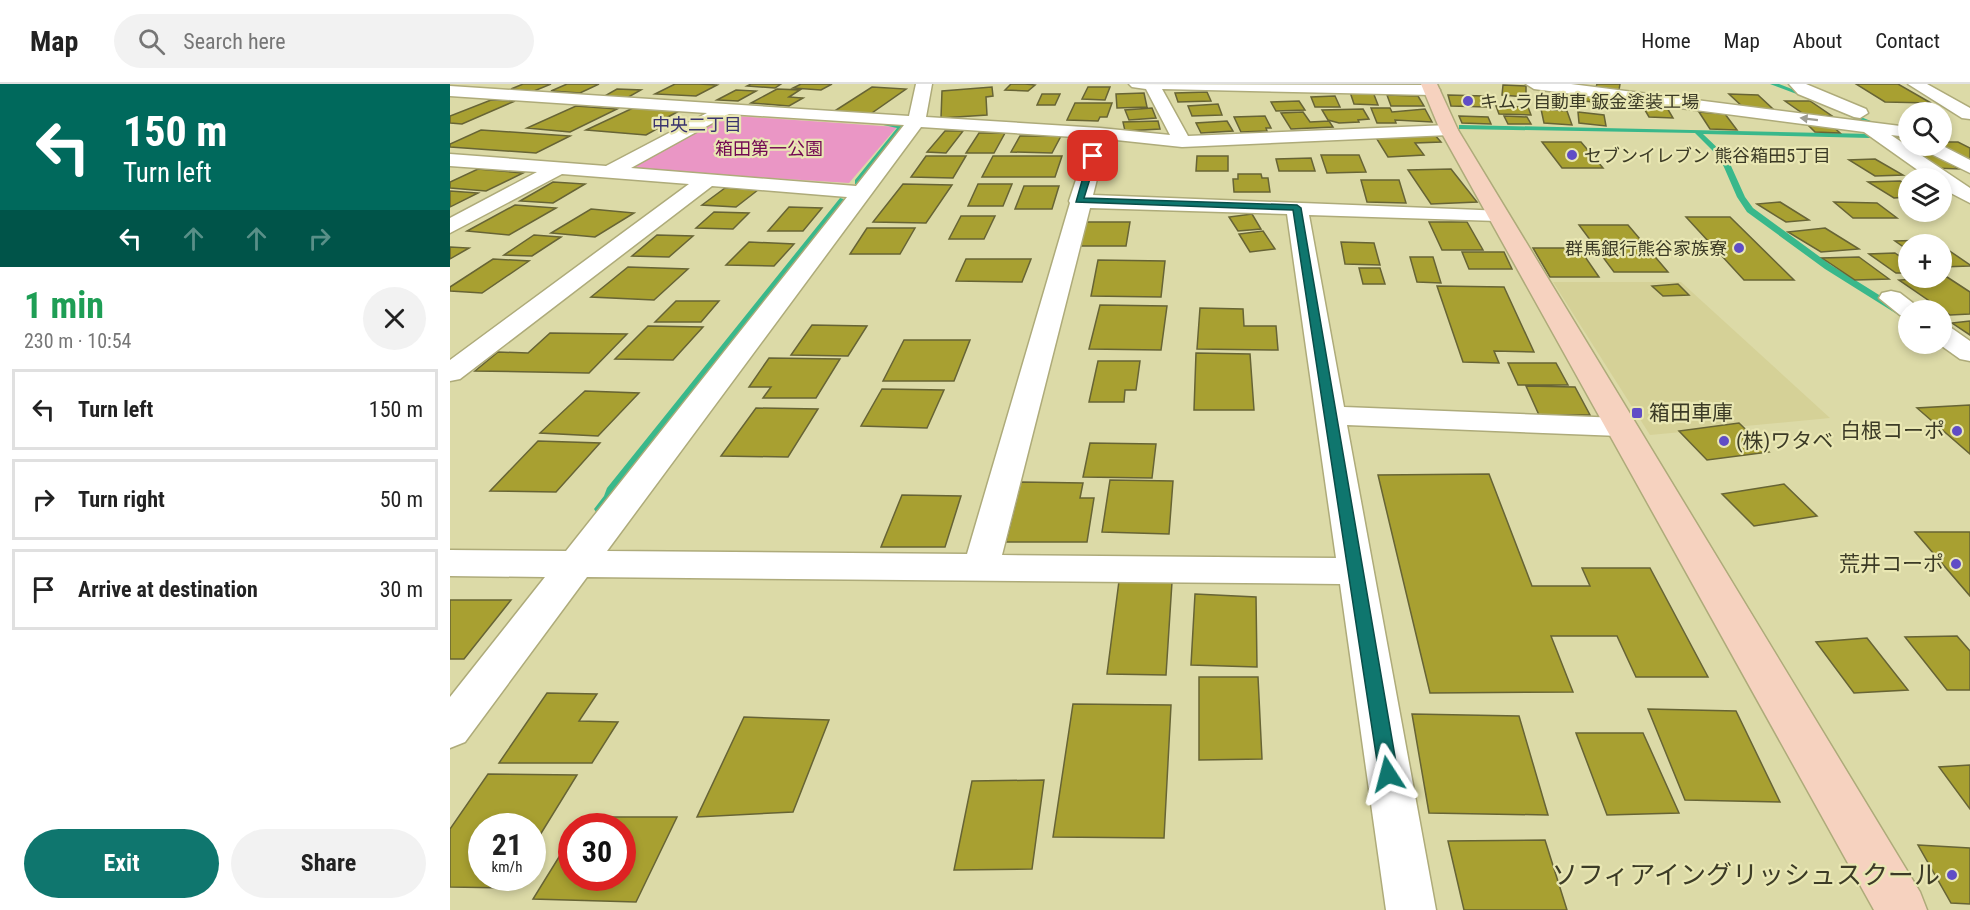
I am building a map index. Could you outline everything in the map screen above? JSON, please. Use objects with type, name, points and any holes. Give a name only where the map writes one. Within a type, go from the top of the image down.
[{"type":"street","points":[[582,99],[615,84]]},
{"type":"street","points":[[450,729],[916,122],[924,84]]},
{"type":"street","points":[[1146,84],[1430,87],[1449,130],[1902,910]]},
{"type":"street","points":[[1146,84],[1182,142]]},
{"type":"street","points":[[1534,84],[1863,120],[1898,113]]},
{"type":"street","points":[[1797,84],[1804,91],[1863,120],[1898,131]]},
{"type":"street","points":[[1916,84],[1969,114]]},
{"type":"street","points":[[450,91],[1100,133],[1182,142],[1449,130]]},
{"type":"street","points":[[610,172],[726,109]]},
{"type":"street","points":[[1952,114],[1969,114]]},
{"type":"street","points":[[1863,120],[1926,168]]},
{"type":"street","points":[[981,567],[1079,201],[1100,133]]},
{"type":"street","points":[[1949,156],[1970,167]]},
{"type":"street","points":[[450,160],[861,192]]},
{"type":"street","points":[[450,227],[560,168]]},
{"type":"street","points":[[450,373],[708,180]]},
{"type":"street","points":[[1952,186],[1970,197]]},
{"type":"street","points":[[1079,201],[1498,215]]},
{"type":"street","points":[[1297,208],[1411,910]]},
{"type":"street","points":[[1952,341],[1970,353]]},
{"type":"street","points":[[1329,415],[1620,427]]},
{"type":"street","points":[[450,563],[1355,571]]},
{"type":"shaded area","points":[[1553,282],[1681,282],[1830,418],[1650,435]]},
{"type":"green space","name":"箱田第一公園","points":[[722,115],[897,127],[849,183],[627,169]]},
{"type":"building","points":[[523,84],[551,84],[534,91],[511,89]]},
{"type":"building","points":[[567,84],[599,84],[580,93],[551,91]]},
{"type":"building","points":[[675,84],[717,85],[696,96],[655,94]]},
{"type":"building","points":[[781,84],[775,88],[747,86]]},
{"type":"building","points":[[801,84],[832,84],[821,90],[793,88]]},
{"type":"building","points":[[1011,84],[1035,85],[1028,91],[1005,90]]},
{"type":"building","points":[[1597,84],[1620,84],[1619,90],[1596,87]]},
{"type":"building","points":[[1856,84],[1898,84],[1929,102],[1898,102],[1885,102]]},
{"type":"building","points":[[1503,85],[1526,86],[1526,97],[1502,95]]},
{"type":"building","points":[[872,87],[906,89],[869,115],[833,112]]},
{"type":"building","points":[[992,87],[993,96],[986,97],[987,115],[941,118],[942,91]]},
{"type":"building","points":[[1088,87],[1110,87],[1105,100],[1082,99]]},
{"type":"building","points":[[617,89],[641,90],[625,99],[601,98]]},
{"type":"building","points":[[777,89],[800,90],[789,97],[803,98],[789,106],[751,103]]},
{"type":"building","points":[[736,90],[756,91],[738,101],[717,100]]},
{"type":"building","points":[[1207,92],[1211,101],[1178,102],[1175,93]]},
{"type":"building","points":[[1350,92],[1373,92],[1378,105],[1354,104]]},
{"type":"building","points":[[1585,92],[1616,95],[1616,105],[1585,101]]},
{"type":"building","points":[[1144,93],[1147,107],[1117,108],[1116,94]]},
{"type":"building","points":[[1042,94],[1060,94],[1055,105],[1037,105]]},
{"type":"building","points":[[1729,94],[1758,95],[1773,109],[1744,108]]},
{"type":"building","points":[[1387,95],[1418,96],[1424,106],[1391,106]]},
{"type":"building","name":"キムラ自動車 鈑金塗装工場","points":[[1448,95],[1484,96],[1487,107],[1451,106]]},
{"type":"building","points":[[1335,96],[1340,107],[1315,107],[1311,97]]},
{"type":"building","points":[[491,100],[515,101],[462,124],[450,123],[450,116]]},
{"type":"building","points":[[1299,101],[1305,110],[1276,111],[1271,102]]},
{"type":"building","points":[[1785,101],[1810,101],[1832,116],[1805,115]]},
{"type":"building","points":[[1075,103],[1112,103],[1107,117],[1100,117],[1098,121],[1067,120]]},
{"type":"building","points":[[1218,104],[1222,115],[1192,116],[1188,106]]},
{"type":"building","points":[[1642,105],[1666,106],[1673,118],[1649,117]]},
{"type":"building","points":[[576,106],[617,109],[570,132],[527,128]]},
{"type":"building","points":[[1496,106],[1528,107],[1531,115],[1499,114]]},
{"type":"building","points":[[633,108],[679,111],[653,125],[664,125],[646,135],[586,130]]},
{"type":"building","points":[[1152,108],[1156,118],[1129,120],[1125,110]]},
{"type":"building","points":[[1371,108],[1390,108],[1392,112],[1425,109],[1432,122],[1395,120],[1396,123],[1377,123]]},
{"type":"building","points":[[1363,109],[1369,119],[1339,123],[1328,120],[1322,110]]},
{"type":"building","points":[[1541,109],[1567,111],[1572,125],[1544,123]]},
{"type":"building","points":[[1303,112],[1310,122],[1329,121],[1333,127],[1291,129],[1281,113]]},
{"type":"building","points":[[1578,112],[1604,115],[1606,126],[1579,123]]},
{"type":"building","points":[[1699,112],[1725,114],[1737,130],[1710,129]]},
{"type":"building","points":[[1265,116],[1271,128],[1266,128],[1267,131],[1241,132],[1234,117]]},
{"type":"building","points":[[1459,116],[1488,117],[1491,124],[1462,123]]},
{"type":"building","points":[[1504,116],[1527,117],[1531,124],[1508,124]]},
{"type":"building","points":[[1158,121],[1160,129],[1125,131],[1123,122]]},
{"type":"building","points":[[1227,121],[1233,131],[1201,133],[1196,123]]},
{"type":"building","points":[[1806,123],[1830,124],[1840,133],[1815,132]]},
{"type":"building","points":[[481,130],[570,136],[536,153],[450,147],[450,144]]},
{"type":"building","points":[[945,131],[963,131],[946,153],[927,152]]},
{"type":"building","points":[[979,133],[1005,133],[994,153],[966,153]]},
{"type":"building","points":[[1434,134],[1441,142],[1415,143],[1424,155],[1388,157],[1375,136]]},
{"type":"building","points":[[1020,136],[1061,136],[1052,153],[1011,152]]},
{"type":"building","name":"セブンイレブン 熊谷箱田5丁目","points":[[1542,142],[1581,142],[1603,168],[1562,168]]},
{"type":"building","points":[[1952,142],[1958,142],[1970,148],[1970,161],[1952,151]]},
{"type":"building","points":[[1321,155],[1359,155],[1366,172],[1327,173]]},
{"type":"building","points":[[926,156],[966,156],[953,178],[911,177]]},
{"type":"building","points":[[993,156],[1062,156],[1055,177],[982,177]]},
{"type":"building","points":[[1197,156],[1228,156],[1228,171],[1196,171]]},
{"type":"building","points":[[1920,156],[1938,156],[1959,169],[1952,168],[1934,168]]},
{"type":"building","points":[[1311,158],[1315,171],[1279,171],[1276,159]]},
{"type":"building","points":[[1875,159],[1898,172],[1898,175],[1875,176],[1849,160]]},
{"type":"building","points":[[478,169],[523,173],[486,191],[450,188],[450,182]]},
{"type":"building","points":[[1451,169],[1477,202],[1431,204],[1408,170]]},
{"type":"building","points":[[1238,174],[1261,174],[1262,178],[1268,178],[1270,192],[1234,192],[1233,179],[1238,179]]},
{"type":"building","points":[[1361,180],[1399,180],[1406,203],[1367,202]]},
{"type":"building","points":[[1898,181],[1898,198],[1894,198],[1868,182]]},
{"type":"building","points":[[553,182],[585,184],[553,203],[520,201]]},
{"type":"building","points":[[903,184],[952,185],[926,223],[873,222]]},
{"type":"building","points":[[978,184],[1012,184],[1003,206],[968,206]]},
{"type":"building","points":[[1024,186],[1059,186],[1052,209],[1015,209]]},
{"type":"building","points":[[725,188],[758,190],[736,207],[702,205]]},
{"type":"building","points":[[450,191],[478,193],[450,207]]},
{"type":"building","points":[[1780,202],[1809,220],[1786,222],[1757,204]]},
{"type":"building","points":[[1834,202],[1877,203],[1897,218],[1853,218]]},
{"type":"building","points":[[515,205],[556,208],[509,235],[467,231]]},
{"type":"building","points":[[789,207],[822,208],[803,231],[768,231]]},
{"type":"building","points":[[591,209],[634,213],[595,237],[551,233]]},
{"type":"building","points":[[714,212],[749,213],[733,229],[696,228]]},
{"type":"building","points":[[1252,214],[1261,229],[1238,231],[1229,217]]},
{"type":"building","points":[[961,216],[995,216],[984,239],[949,239]]},
{"type":"building","name":"群馬銀行熊谷家族寮","points":[[1686,217],[1730,217],[1794,280],[1744,280]]},
{"type":"building","points":[[1083,222],[1130,222],[1126,246],[1078,246]]},
{"type":"building","points":[[1429,222],[1467,222],[1483,250],[1442,250]]},
{"type":"building","points":[[1579,225],[1628,225],[1668,272],[1614,272]]},
{"type":"building","points":[[867,228],[915,228],[900,254],[850,254]]},
{"type":"building","points":[[1825,228],[1859,249],[1821,252],[1788,232]]},
{"type":"building","points":[[1263,231],[1275,249],[1250,252],[1239,234]]},
{"type":"building","points":[[534,235],[561,237],[532,256],[504,255]]},
{"type":"building","points":[[657,235],[693,236],[669,257],[632,256]]},
{"type":"building","points":[[749,242],[794,244],[774,266],[726,265]]},
{"type":"building","points":[[1341,242],[1374,243],[1380,265],[1345,264]]},
{"type":"building","points":[[450,247],[469,248],[450,259]]},
{"type":"building","points":[[1533,248],[1579,248],[1599,277],[1550,277]]},
{"type":"building","points":[[1462,252],[1504,252],[1512,269],[1469,269]]},
{"type":"building","points":[[1895,253],[1898,255],[1898,273],[1896,273],[1869,254]]},
{"type":"building","points":[[1952,253],[1970,265],[1952,267]]},
{"type":"building","points":[[1410,257],[1433,257],[1441,283],[1417,282]]},
{"type":"building","points":[[1859,257],[1889,279],[1855,280],[1822,258]]},
{"type":"building","points":[[493,259],[529,261],[482,293],[450,291],[450,287]]},
{"type":"building","points":[[966,259],[1031,259],[1022,282],[956,281]]},
{"type":"building","points":[[1098,260],[1165,261],[1161,297],[1091,296]]},
{"type":"building","points":[[628,267],[688,269],[654,300],[591,297]]},
{"type":"building","points":[[1359,268],[1380,268],[1385,284],[1363,284]]},
{"type":"building","points":[[1952,280],[1970,292],[1970,314],[1952,315],[1952,300],[1928,300],[1911,288],[1952,288]]},
{"type":"building","points":[[1678,284],[1689,295],[1663,296],[1652,286]]},
{"type":"building","points":[[1437,286],[1504,287],[1534,352],[1494,351],[1499,363],[1463,362]]},
{"type":"building","points":[[676,301],[719,301],[701,322],[655,322]]},
{"type":"building","points":[[1100,305],[1167,306],[1161,350],[1089,349]]},
{"type":"building","points":[[1200,308],[1243,309],[1244,326],[1276,326],[1278,350],[1197,349]]},
{"type":"building","points":[[1970,321],[1970,335],[1952,323]]},
{"type":"building","points":[[812,325],[867,326],[848,356],[791,355]]},
{"type":"building","points":[[648,326],[703,327],[673,360],[615,359]]},
{"type":"building","points":[[550,333],[627,334],[589,373],[475,371],[498,352],[528,353]]},
{"type":"building","points":[[904,340],[970,340],[954,381],[883,381]]},
{"type":"building","points":[[1196,353],[1250,354],[1254,410],[1194,410]]},
{"type":"building","points":[[769,358],[840,359],[816,398],[763,398],[771,387],[749,387]]},
{"type":"building","points":[[1098,361],[1140,361],[1136,390],[1125,390],[1124,402],[1089,402]]},
{"type":"building","points":[[1508,363],[1556,363],[1568,385],[1518,385]]},
{"type":"building","points":[[1526,386],[1575,387],[1590,415],[1539,415]]},
{"type":"building","points":[[882,389],[944,390],[927,428],[861,426]]},
{"type":"building","points":[[585,391],[639,393],[598,436],[540,433]]},
{"type":"building","name":"白根コーポ","points":[[1970,405],[1970,454],[1917,408]]},
{"type":"building","points":[[756,408],[818,409],[788,457],[721,456]]},
{"type":"building","name":"(株)ワタベ","points":[[1739,423],[1769,452],[1707,460],[1679,431]]},
{"type":"building","points":[[538,441],[600,443],[556,492],[490,491]]},
{"type":"building","points":[[1090,443],[1156,444],[1152,478],[1083,477]]},
{"type":"building","points":[[1489,474],[1532,586],[1590,586],[1582,568],[1650,568],[1708,677],[1636,677],[1617,636],[1551,636],[1573,692],[1430,693],[1378,475]]},
{"type":"building","points":[[1110,480],[1173,481],[1169,534],[1102,532]]},
{"type":"building","points":[[1021,482],[1083,483],[1080,498],[1094,498],[1087,542],[1006,542]]},
{"type":"building","points":[[1784,484],[1817,516],[1754,526],[1722,494]]},
{"type":"building","points":[[902,495],[961,496],[945,547],[881,547]]},
{"type":"building","name":"荒井コーポ","points":[[1915,532],[1970,532],[1970,596]]},
{"type":"building","points":[[1119,581],[1172,582],[1166,675],[1107,674]]},
{"type":"building","points":[[1195,594],[1256,597],[1257,667],[1191,665]]},
{"type":"building","points":[[450,600],[511,600],[464,659],[450,659]]},
{"type":"building","points":[[1957,636],[1970,651],[1970,690],[1947,690],[1905,637]]},
{"type":"building","points":[[1867,638],[1908,690],[1854,693],[1816,642]]},
{"type":"building","points":[[1199,677],[1258,677],[1262,759],[1199,760]]},
{"type":"building","points":[[547,693],[597,694],[579,721],[618,722],[592,763],[499,763]]},
{"type":"building","points":[[1073,704],[1171,705],[1164,838],[1053,837]]},
{"type":"building","points":[[1648,709],[1736,711],[1780,802],[1685,800]]},
{"type":"building","points":[[1412,714],[1519,716],[1548,815],[1429,813]]},
{"type":"building","points":[[744,717],[829,720],[793,812],[697,817]]},
{"type":"building","points":[[1576,733],[1643,733],[1679,813],[1607,815]]},
{"type":"building","points":[[1970,765],[1970,809],[1939,767]]},
{"type":"building","points":[[488,774],[577,775],[546,825],[546,813],[468,813],[468,887],[450,887],[450,829]]},
{"type":"building","points":[[1044,780],[1032,869],[954,870],[972,781]]},
{"type":"building","points":[[636,817],[677,817],[636,902],[533,899],[538,891],[546,891],[546,878],[558,859],[558,891],[636,891]]},
{"type":"building","points":[[1545,840],[1567,910],[1464,910],[1448,841]]},
{"type":"building","name":"ソフィアイングリッシュスクール","points":[[1918,845],[1970,848],[1970,904],[1951,903]]},
{"type":"waterway","points":[[1773,84],[1812,98]]},
{"type":"waterway","points":[[1841,111],[1898,135]]},
{"type":"waterway","points":[[858,182],[901,128],[898,124],[881,123]]},
{"type":"waterway","points":[[1462,127],[1870,136]]},
{"type":"waterway","points":[[1698,133],[1723,157],[1741,197],[1750,210],[1828,267],[1898,312]]},
{"type":"waterway","points":[[601,509],[611,497],[612,491],[843,200]]},
{"type":"place","name":"キムラ自動車 鈑金塗装工場","points":[[1468,101]]},
{"type":"place","name":"セブンイレブン 熊谷箱田5丁目","points":[[1572,155]]},
{"type":"place","name":"群馬銀行熊谷家族寮","points":[[1739,248]]},
{"type":"place","name":"箱田車庫","points":[[1637,413]]},
{"type":"place","name":"白根コーポ","points":[[1957,431]]},
{"type":"place","name":"(株)ワタベ","points":[[1724,441]]},
{"type":"place","name":"荒井コーポ","points":[[1956,564]]},
{"type":"place","name":"ソフィアイングリッシュスクール","points":[[1952,875]]},
{"type":"district","name":"中央二丁目","points":[[697,124]]},
{"type":"route","points":[[1093,156],[1079,201],[1297,208],[1388,774]]}]
